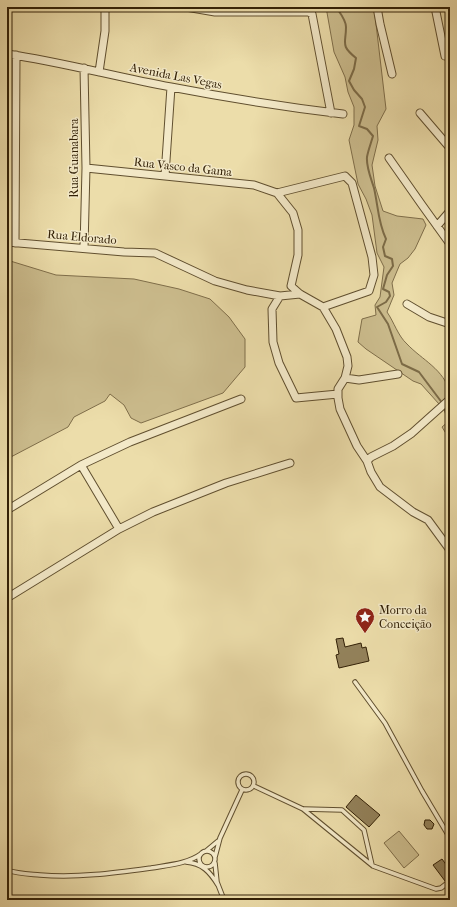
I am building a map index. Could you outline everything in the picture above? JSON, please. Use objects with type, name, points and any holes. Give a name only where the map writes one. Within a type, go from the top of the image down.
[{"type":"street","points":[[99,72],[105,32],[105,7]]},
{"type":"street","points":[[186,7],[216,12],[309,12],[314,18],[331,113]]},
{"type":"street","points":[[377,7],[392,74]]},
{"type":"street","points":[[435,7],[445,56]]},
{"type":"street","name":"Avenida Las Vegas","points":[[7,54],[84,68],[171,87],[343,114]]},
{"type":"street","points":[[11,243],[16,55]]},
{"type":"street","name":"Rua Guanabara","points":[[84,68],[86,168],[84,248]]},
{"type":"street","points":[[165,175],[171,87]]},
{"type":"street","points":[[420,113],[450,148]]},
{"type":"street","points":[[389,158],[450,244]]},
{"type":"street","name":"Rua Vasco da Gama","points":[[86,168],[254,185],[277,193]]},
{"type":"street","points":[[322,306],[369,291],[374,275],[372,257],[352,183],[345,176],[277,193],[293,213],[298,230],[298,255],[291,286],[300,294],[322,306],[336,329],[347,357],[348,366],[345,378],[338,389],[340,409],[357,446],[367,461],[371,472],[380,487],[413,512],[428,520],[450,550]]},
{"type":"street","points":[[437,226],[450,211]]},
{"type":"street","name":"Rua Eldorado","points":[[11,243],[155,253],[215,281],[247,290],[280,296]]},
{"type":"street","points":[[300,294],[280,296],[272,309],[273,342],[280,363],[296,398],[338,394]]},
{"type":"street","points":[[407,304],[429,317],[450,324]]},
{"type":"street","points":[[345,378],[359,380],[398,374]]},
{"type":"street","points":[[7,510],[81,465],[130,442],[241,399]]},
{"type":"street","points":[[367,461],[412,433],[448,400]]},
{"type":"street","points":[[7,598],[119,529],[186,498],[226,483],[290,463]]},
{"type":"street","points":[[81,465],[119,529]]},
{"type":"lane","points":[[355,682],[385,723],[422,791],[450,838]]},
{"type":"lane","points":[[242,790],[237,784],[239,777],[245,773],[252,776],[254,786]]},
{"type":"lane","points":[[242,790],[248,790],[254,786]]},
{"type":"lane","points":[[254,786],[303,809],[373,866],[436,889],[441,888],[450,881]]},
{"type":"lane","points":[[218,885],[215,856],[220,838],[242,790]]},
{"type":"lane","points":[[303,809],[342,810],[364,830],[373,866]]},
{"type":"lane","points":[[7,870],[20,874],[73,876],[125,872],[182,862],[195,858],[206,851],[220,838]]},
{"type":"lane","points":[[206,851],[215,856]]},
{"type":"lane","points":[[201,854],[199,862],[212,874],[224,900]]},
{"type":"lane","points":[[182,862],[210,867],[215,862]]},
{"type":"shaded area","points":[[326,7],[374,7],[386,109],[377,126],[378,140],[372,165],[375,186],[383,211],[397,216],[423,219],[426,225],[415,249],[408,258],[400,264],[392,283],[394,295],[387,312],[404,341],[443,377],[450,393],[439,404],[421,384],[413,381],[358,342],[362,319],[376,315],[375,305],[380,297],[384,267],[377,253],[372,215],[358,184],[349,140],[354,125],[354,107],[348,92],[345,77],[334,52]]},
{"type":"shaded area","points":[[7,260],[56,275],[134,279],[179,289],[210,299],[229,317],[245,339],[245,367],[223,393],[141,423],[131,418],[124,405],[110,394],[105,401],[74,417],[68,427],[7,459]]},
{"type":"shaded area","points":[[450,420],[450,440],[442,427]]},
{"type":"shaded area","points":[[399,831],[419,855],[404,868],[384,843]]},
{"type":"building","points":[[343,638],[345,647],[361,643],[362,648],[366,647],[369,661],[339,668],[336,655],[339,654],[336,639]]},
{"type":"building","points":[[356,795],[380,815],[369,827],[346,807]]},
{"type":"building","points":[[425,820],[430,820],[434,824],[432,829],[427,829],[424,825]]},
{"type":"building","points":[[442,859],[450,870],[450,878],[445,881],[433,865]]},
{"type":"waterway","points":[[336,7],[346,24],[346,47],[356,58],[354,69],[349,81],[354,90],[362,99],[365,107],[359,126],[367,129],[373,136],[367,155],[367,165],[374,188],[381,227],[386,239],[383,247],[385,256],[392,259],[393,266],[387,275],[383,289],[389,292],[390,296],[386,302],[377,307],[388,324],[402,364],[419,372],[443,404]]},
{"type":"waterway","points":[[444,408],[450,425]]},
{"type":"place","name":"Morro da Conceição","points":[[365,634]]}]
